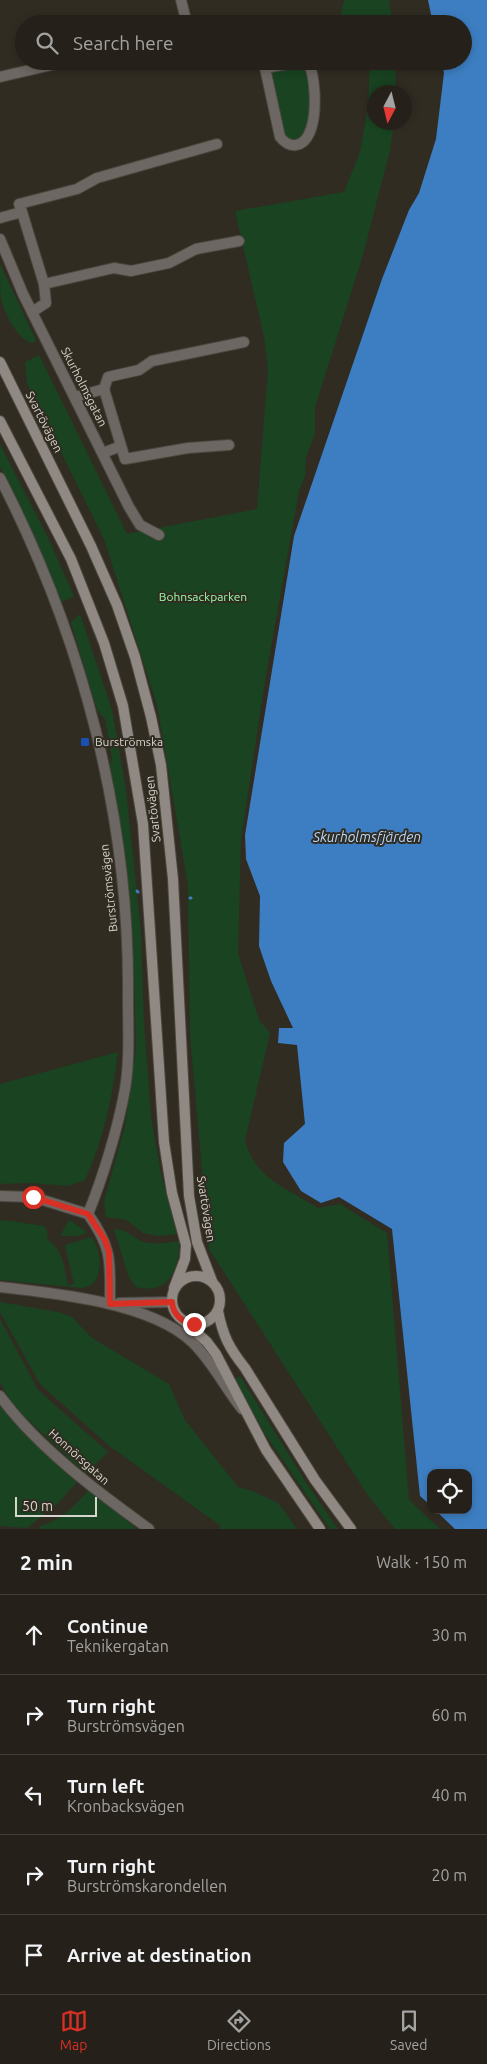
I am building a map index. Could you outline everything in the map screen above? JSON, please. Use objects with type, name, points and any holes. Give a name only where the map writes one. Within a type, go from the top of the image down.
[{"type":"main road","name":"Svartövägen","points":[[0,362],[91,546],[117,605],[135,657],[150,717],[161,765],[173,880],[188,1184],[197,1242],[212,1281]]},
{"type":"main road","name":"Svartövägen","points":[[0,420],[70,559],[104,642],[123,706],[144,824],[164,1142],[172,1193],[186,1245],[185,1259],[174,1288]]},
{"type":"main road","points":[[320,1529],[290,1488],[245,1413],[216,1354],[207,1342],[175,1312],[172,1302],[174,1288],[181,1280],[189,1276],[200,1276],[212,1281],[220,1294],[218,1311],[228,1344],[314,1480],[351,1529]]},
{"type":"main road","points":[[185,1322],[203,1324],[212,1319],[218,1311]]},
{"type":"street","points":[[181,0],[185,15]]},
{"type":"street","points":[[0,76],[28,70]]},
{"type":"street","points":[[265,70],[280,137],[284,142],[294,146],[305,142],[312,130],[314,86],[310,70]]},
{"type":"street","points":[[32,312],[46,303],[44,284],[19,204],[76,189],[97,178],[217,144]]},
{"type":"street","points":[[0,218],[22,212]]},
{"type":"street","name":"Skurholmsgatan","points":[[0,239],[32,312],[140,525],[159,535]]},
{"type":"street","points":[[44,284],[114,268],[131,272],[169,263],[196,250],[239,240]]},
{"type":"street","points":[[229,445],[188,448],[128,460],[125,459],[104,389],[108,377],[138,370],[152,361],[244,342]]},
{"type":"street","points":[[75,397],[104,389]]},
{"type":"street","points":[[103,453],[121,446]]},
{"type":"street","name":"Burströmsvägen","points":[[0,478],[24,527],[62,620],[100,750],[117,845],[127,948],[128,1058],[124,1089],[88,1214]]},
{"type":"street","points":[[0,1196],[33,1197],[88,1214],[105,1240],[109,1252],[110,1304]]},
{"type":"street","points":[[0,1287],[110,1304],[172,1302]]},
{"type":"street","points":[[110,1304],[156,1321],[190,1340],[201,1352],[245,1413]]},
{"type":"street","name":"Honnörsgatan","points":[[0,1396],[23,1423],[88,1484],[150,1529]]},
{"type":"green space","points":[[344,0],[389,0],[392,15],[341,15]]},
{"type":"green space","points":[[265,70],[310,70],[313,83],[305,142],[284,142]]},
{"type":"green space","name":"Bohnsackparken","points":[[370,70],[395,70],[396,85],[369,85]]},
{"type":"green space","name":"Bohnsackparken","points":[[367,113],[367,130],[393,130],[390,150],[363,255],[315,407],[315,434],[306,457],[305,476],[299,491],[265,681],[241,839],[238,953],[259,1020],[270,1033],[245,1140],[249,1153],[256,1164],[273,1181],[318,1208],[340,1204],[387,1233],[409,1500],[440,1529],[395,1529],[367,1494],[209,1249],[190,1035],[188,885],[157,705],[104,539],[27,383],[25,362],[39,355],[127,534],[257,509],[268,369],[264,337],[235,211],[344,192],[360,152]]},
{"type":"green space","points":[[0,264],[36,340],[33,343],[27,341],[17,332],[6,312],[1,300]]},
{"type":"green space","points":[[0,444],[49,540],[74,596],[62,602],[0,466]]},
{"type":"green space","points":[[80,614],[112,710],[126,790],[141,932],[144,1023],[151,1117],[161,1174],[177,1234],[160,1236],[143,1233],[127,1220],[106,1217],[104,1201],[125,1126],[136,1047],[133,944],[125,851],[110,766],[112,758],[105,719],[97,710],[71,622]]},
{"type":"green space","points":[[118,1052],[106,1118],[92,1165],[85,1180],[68,1186],[30,1183],[0,1184],[0,1084]]},
{"type":"green space","points":[[69,1220],[87,1232],[79,1236],[60,1236]]},
{"type":"green space","points":[[0,1221],[44,1226],[48,1232],[47,1240],[53,1244],[60,1254],[68,1285],[74,1284],[65,1245],[91,1237],[98,1250],[100,1267],[95,1281],[89,1286],[82,1288],[0,1280]]},
{"type":"green space","points":[[114,1229],[125,1231],[139,1240],[148,1243],[159,1244],[179,1241],[175,1270],[170,1278],[157,1287],[136,1287],[128,1275]]},
{"type":"green space","points":[[0,1302],[58,1312],[72,1317],[92,1338],[169,1384],[185,1420],[238,1487],[253,1491],[278,1503],[297,1529],[219,1529],[221,1526],[108,1445],[40,1384],[0,1312]]},
{"type":"green space","points":[[0,1319],[38,1390],[108,1452],[86,1474],[14,1407],[0,1382]]},
{"type":"green space","points":[[240,1376],[307,1484],[338,1529],[330,1529],[267,1437],[234,1380]]},
{"type":"green space","points":[[0,1406],[26,1436],[77,1482],[58,1503],[27,1528],[0,1526]]},
{"type":"green space","points":[[89,1490],[137,1529],[40,1529],[40,1526],[55,1520],[67,1512]]},
{"type":"water","name":"Skurholmsfjärden","points":[[428,0],[487,0],[487,1529],[455,1529],[439,1514],[472,1514],[472,1469],[427,1469],[427,1502],[420,1496],[392,1229],[339,1197],[321,1203],[301,1191],[283,1162],[284,1143],[305,1124],[297,1045],[278,1043],[279,1028],[293,1028],[271,981],[259,946],[260,896],[246,859],[245,835],[294,536],[382,279],[409,210],[419,193],[436,139],[444,70],[472,70],[472,15],[431,15]]},
{"type":"place","name":"Burströmska","points":[[85,742]]},
{"type":"route","points":[[33,1197],[76,1208],[88,1214],[99,1229],[109,1252],[110,1304],[172,1302],[172,1307],[180,1319],[194,1324]]}]
